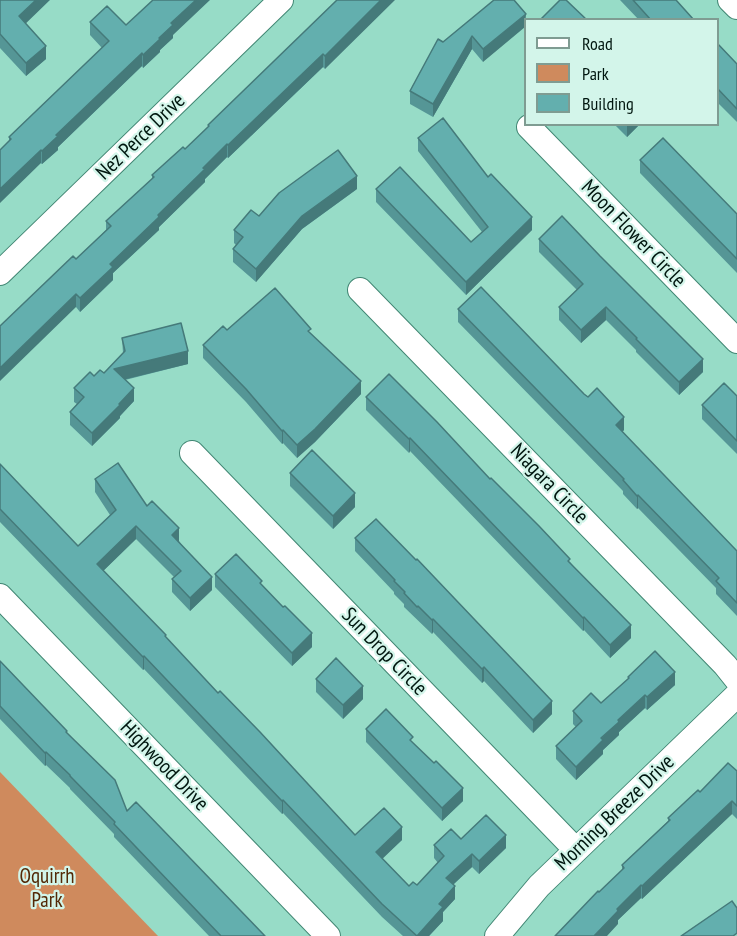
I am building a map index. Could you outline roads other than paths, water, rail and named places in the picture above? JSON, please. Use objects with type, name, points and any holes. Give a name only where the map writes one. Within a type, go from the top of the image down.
[{"type":"street","name":"Nez Perce Drive","points":[[0,273],[281,0]]},
{"type":"street","points":[[730,0],[737,7]]},
{"type":"street","name":"Moon Flower Circle","points":[[529,127],[737,341]]},
{"type":"street","name":"Niagara Circle","points":[[360,290],[700,639],[737,680]]},
{"type":"street","name":"Sun Drop Circle","points":[[192,453],[576,850]]},
{"type":"street","name":"Highwood Drive","points":[[0,596],[328,936]]},
{"type":"street","name":"Morning Breeze Drive","points":[[497,936],[539,886],[737,695]]},
{"type":"park label","name":"Oquirrh Park","points":[[47,889]]}]
